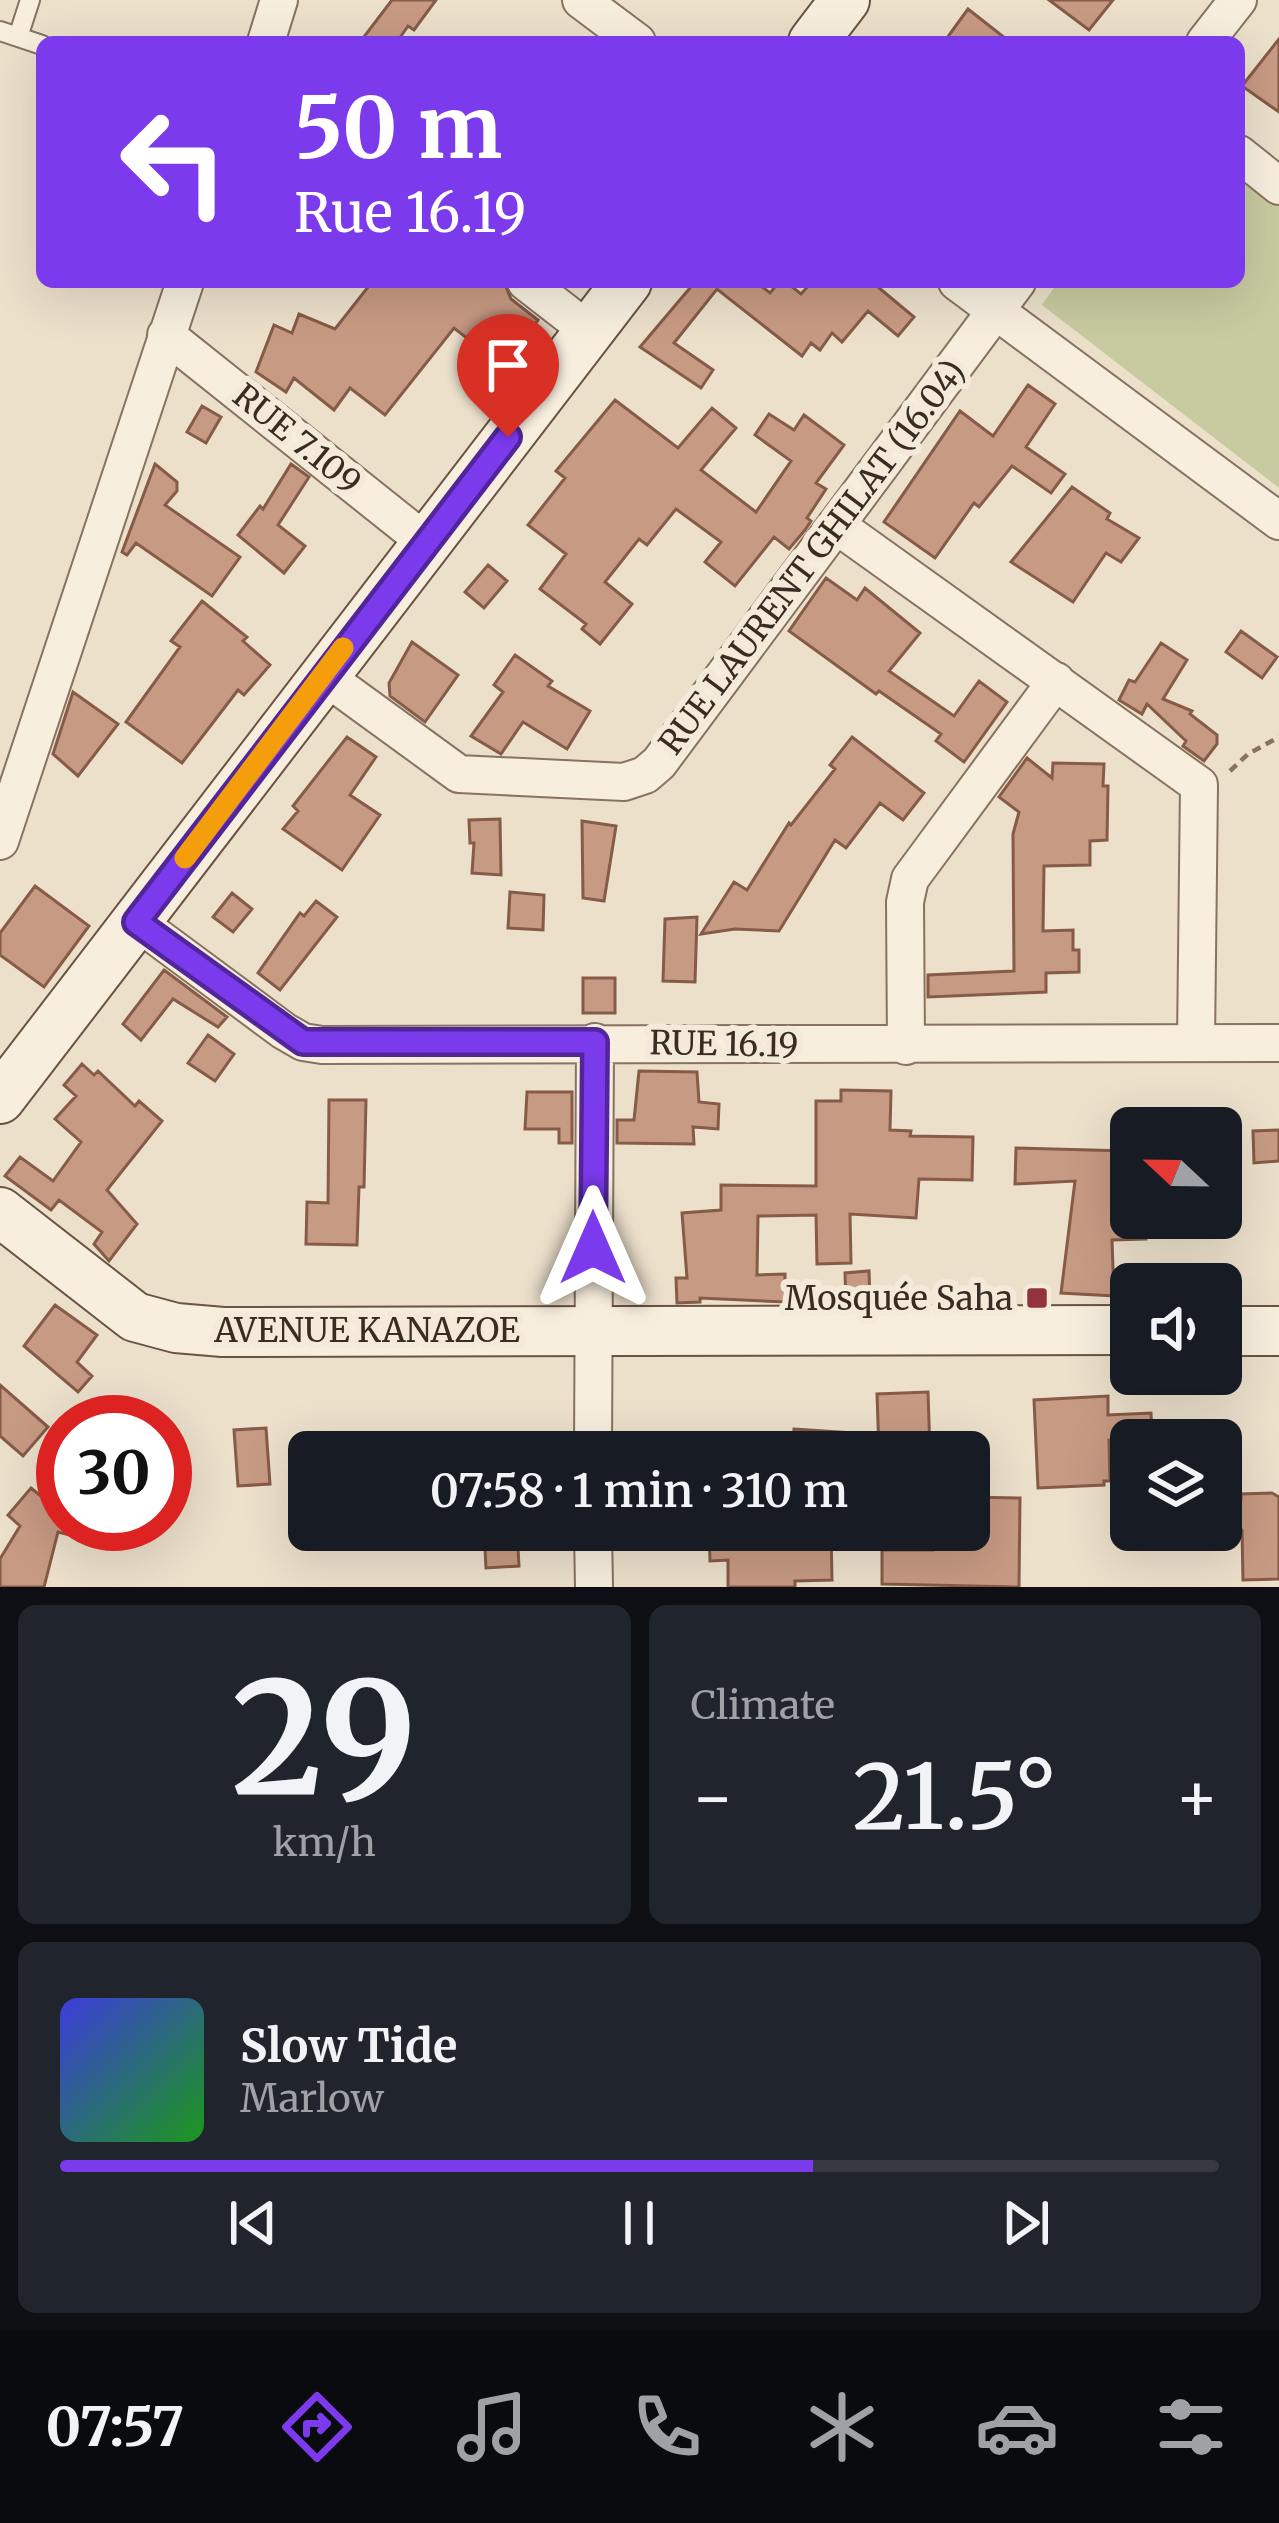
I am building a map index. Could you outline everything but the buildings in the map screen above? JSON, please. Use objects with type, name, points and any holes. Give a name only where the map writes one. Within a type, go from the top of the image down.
[{"type":"street","points":[[268,36],[279,0]]},
{"type":"street","points":[[580,0],[630,36]]},
{"type":"street","points":[[818,36],[845,0]]},
{"type":"street","points":[[1210,36],[1238,0]]},
{"type":"street","points":[[1245,159],[1279,186]]},
{"type":"street","points":[[0,841],[182,288]]},
{"type":"street","points":[[534,288],[589,331]]},
{"type":"street","points":[[0,1099],[622,288]]},
{"type":"street","points":[[1006,296],[1279,521]]},
{"type":"street","name":"RUE LAURENT GHILAT (16.04)","points":[[322,675],[459,774],[624,782],[645,775],[659,763],[1006,296]]},
{"type":"street","name":"RUE 7.109","points":[[166,335],[427,542]]},
{"type":"street","points":[[836,525],[1199,785],[1196,1042]]},
{"type":"street","points":[[906,1046],[905,902],[910,879],[1056,681]]},
{"type":"street","name":"RUE 16.19","points":[[136,922],[303,1042],[1279,1043]]},
{"type":"street","points":[[593,1431],[595,1042]]},
{"type":"street","name":"AVENUE KANAZOE","points":[[0,1212],[135,1317],[176,1328],[223,1332],[1110,1330]]},
{"type":"street","points":[[1242,1331],[1279,1331]]},
{"type":"street","points":[[593,1551],[594,1587]]},
{"type":"lane","points":[[9,34],[30,0]]},
{"type":"path","points":[[1199,785],[1224,776],[1248,754],[1279,737]]},
{"type":"green space","points":[[1245,157],[1279,183],[1279,488],[1042,305],[1054,288],[1245,288]]},
{"type":"slow traffic","points":[[185,858],[343,648]]},
{"type":"place","name":"Mosquée Saha","points":[[1037,1298]]},
{"type":"route","points":[[508,437],[136,922],[303,1042],[595,1042],[593,1248]]}]
